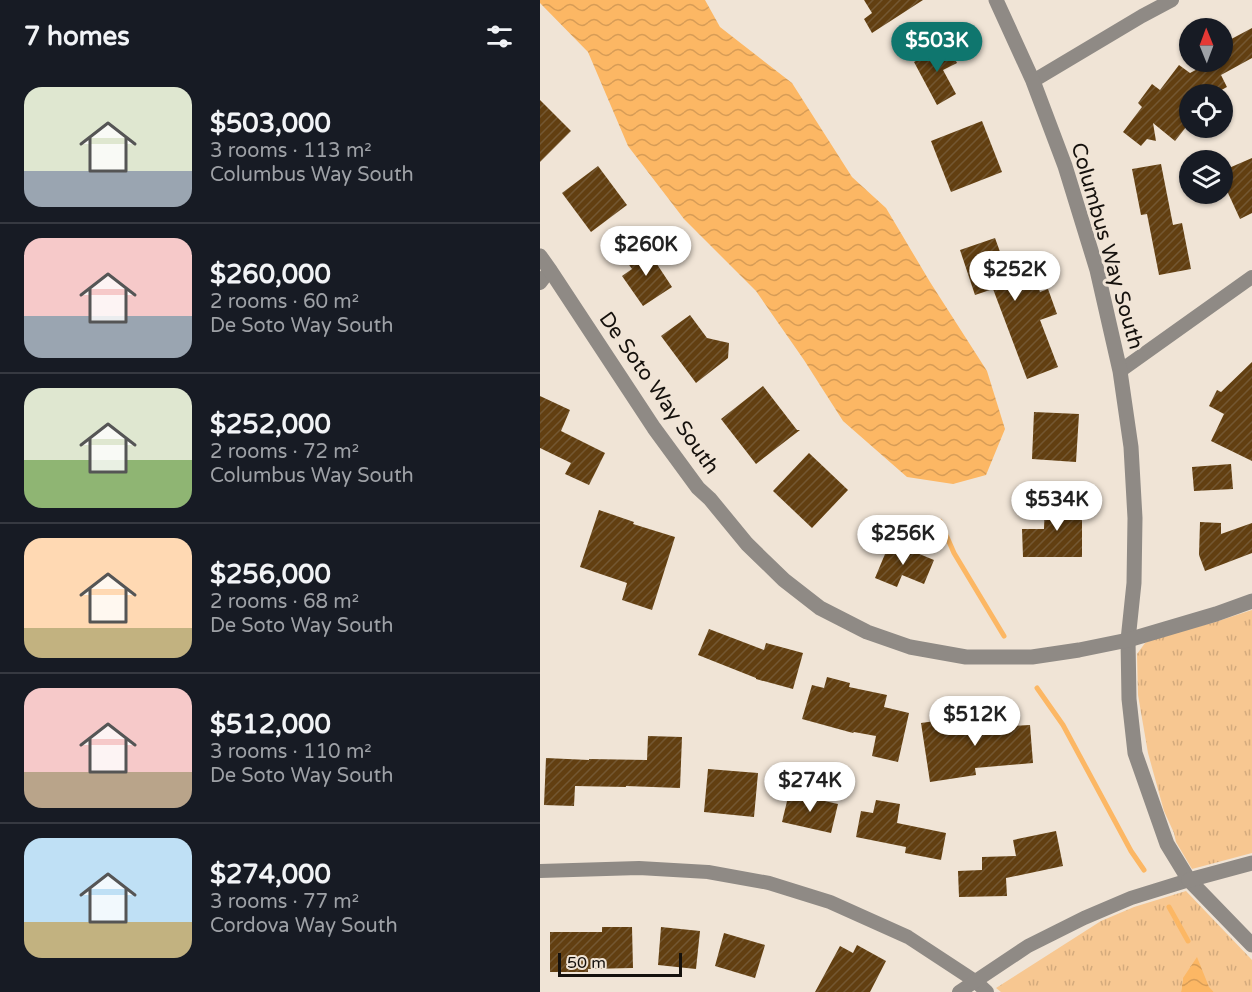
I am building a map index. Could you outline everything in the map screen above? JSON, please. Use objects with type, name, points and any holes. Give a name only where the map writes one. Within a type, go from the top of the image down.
[{"type":"street","name":"Columbus Way South","points":[[996,0],[1033,81],[1065,166],[1096,270],[1120,370],[1131,447],[1135,518],[1134,583],[1128,640],[1128,699],[1135,753],[1167,844],[1189,880],[1252,945]]},
{"type":"street","points":[[1033,81],[1172,0]]},
{"type":"street","name":"De Soto Way South","points":[[540,256],[654,428],[698,488],[747,544],[784,580],[820,608],[867,632],[910,647],[966,657],[1032,657],[1128,640],[1252,601]]},
{"type":"street","points":[[540,284],[550,270]]},
{"type":"street","points":[[1120,370],[1252,277]]},
{"type":"street","points":[[959,992],[1028,946],[1084,918],[1131,898],[1252,863]]},
{"type":"street","points":[[540,871],[639,868],[708,872],[769,883],[830,902],[908,937],[975,981],[987,992]]},
{"type":"green space","points":[[1252,610],[1252,853],[1192,869],[1176,842],[1164,811],[1148,753],[1138,695],[1137,654],[1145,643],[1159,636]]},
{"type":"green space","points":[[1186,891],[1252,960],[1252,992],[1214,992],[1183,978],[1181,992],[1001,992],[996,988],[1101,921],[1134,907]]},
{"type":"water","points":[[540,0],[705,0],[720,27],[792,83],[852,177],[886,208],[987,371],[1005,429],[986,475],[953,484],[907,477],[843,421],[756,291],[684,219],[628,146],[588,52],[540,3]]},
{"type":"water","points":[[1197,957],[1209,987],[1214,992],[1181,992],[1183,978]]},
{"type":"building","points":[[864,0],[923,0],[872,33],[864,19],[872,13]]},
{"type":"building","points":[[1252,28],[1252,58],[1233,68],[1233,38]]},
{"type":"building","points":[[947,44],[957,63],[943,70],[956,94],[937,105],[914,62]]},
{"type":"building","points":[[1179,65],[1179,72],[1226,72],[1221,75],[1226,84],[1179,84],[1179,136],[1175,141],[1153,123],[1156,141],[1147,139],[1141,146],[1123,132],[1142,107],[1138,103],[1152,84],[1160,90]]},
{"type":"building","points":[[540,100],[571,131],[540,162]]},
{"type":"building","points":[[982,121],[1002,172],[951,192],[931,141]]},
{"type":"building","points":[[1252,158],[1252,213],[1240,219],[1233,204],[1233,166]]},
{"type":"building","points":[[1161,164],[1173,225],[1182,223],[1191,269],[1159,275],[1147,214],[1141,215],[1132,169]]},
{"type":"building","points":[[598,166],[627,205],[591,232],[562,193]]},
{"type":"building","points":[[995,238],[1003,260],[1026,253],[1040,292],[1048,289],[1057,314],[1040,320],[1058,367],[1027,379],[993,289],[975,295],[960,250]]},
{"type":"building","points":[[645,246],[672,287],[643,306],[622,276],[632,269],[625,259]]},
{"type":"building","points":[[690,315],[707,338],[729,343],[728,358],[696,383],[661,336]]},
{"type":"building","points":[[1252,362],[1252,461],[1211,441],[1224,414],[1209,406],[1217,390],[1221,392]]},
{"type":"building","points":[[763,386],[797,430],[800,430],[756,464],[721,419]]},
{"type":"building","points":[[540,396],[570,410],[561,431],[605,453],[589,485],[565,474],[571,463],[540,448]]},
{"type":"building","points":[[1034,412],[1079,414],[1076,462],[1032,459]]},
{"type":"building","points":[[809,453],[848,490],[812,528],[773,491]]},
{"type":"building","points":[[1231,464],[1233,489],[1194,491],[1192,467]]},
{"type":"building","points":[[1082,499],[1082,557],[1023,557],[1022,529],[1044,529],[1045,500]]},
{"type":"building","points":[[599,510],[634,522],[633,524],[675,537],[652,610],[622,600],[627,583],[580,567]]},
{"type":"building","points":[[1200,522],[1221,523],[1221,534],[1252,523],[1252,553],[1205,571],[1199,555]]},
{"type":"building","points":[[890,542],[934,560],[924,584],[902,575],[897,587],[875,578]]},
{"type":"building","points":[[709,629],[764,650],[766,643],[803,653],[793,689],[756,679],[698,655]]},
{"type":"building","points":[[827,677],[850,683],[849,687],[887,695],[884,707],[909,713],[898,762],[872,756],[876,736],[853,733],[802,719],[812,685],[824,688]]},
{"type":"building","points":[[1009,712],[1010,726],[1030,725],[1033,763],[975,768],[976,775],[930,782],[921,723],[942,720],[944,731],[982,725],[982,715]]},
{"type":"building","points":[[648,736],[682,737],[680,788],[575,786],[574,806],[544,805],[546,758],[647,760]]},
{"type":"building","points":[[708,769],[758,773],[754,817],[704,812]]},
{"type":"building","points":[[789,793],[838,804],[831,833],[782,822]]},
{"type":"building","points":[[876,800],[900,804],[897,823],[946,833],[941,860],[905,853],[906,847],[856,837],[861,811],[873,813]]},
{"type":"building","points":[[1056,831],[1063,866],[1006,878],[1007,896],[959,897],[958,871],[982,870],[982,857],[1016,856],[1013,840]]},
{"type":"building","points":[[602,927],[632,927],[633,968],[588,969],[588,972],[550,972],[550,932],[602,932]]},
{"type":"building","points":[[661,927],[700,931],[696,969],[658,965]]},
{"type":"building","points":[[724,933],[765,945],[755,978],[715,966]]},
{"type":"building","points":[[857,945],[886,961],[870,992],[815,992],[840,946],[853,953]]},
{"type":"waterway","points":[[940,521],[954,553],[1004,636]]},
{"type":"waterway","points":[[1037,688],[1063,725],[1131,851],[1144,870]]},
{"type":"waterway","points":[[1169,907],[1188,941]]}]
